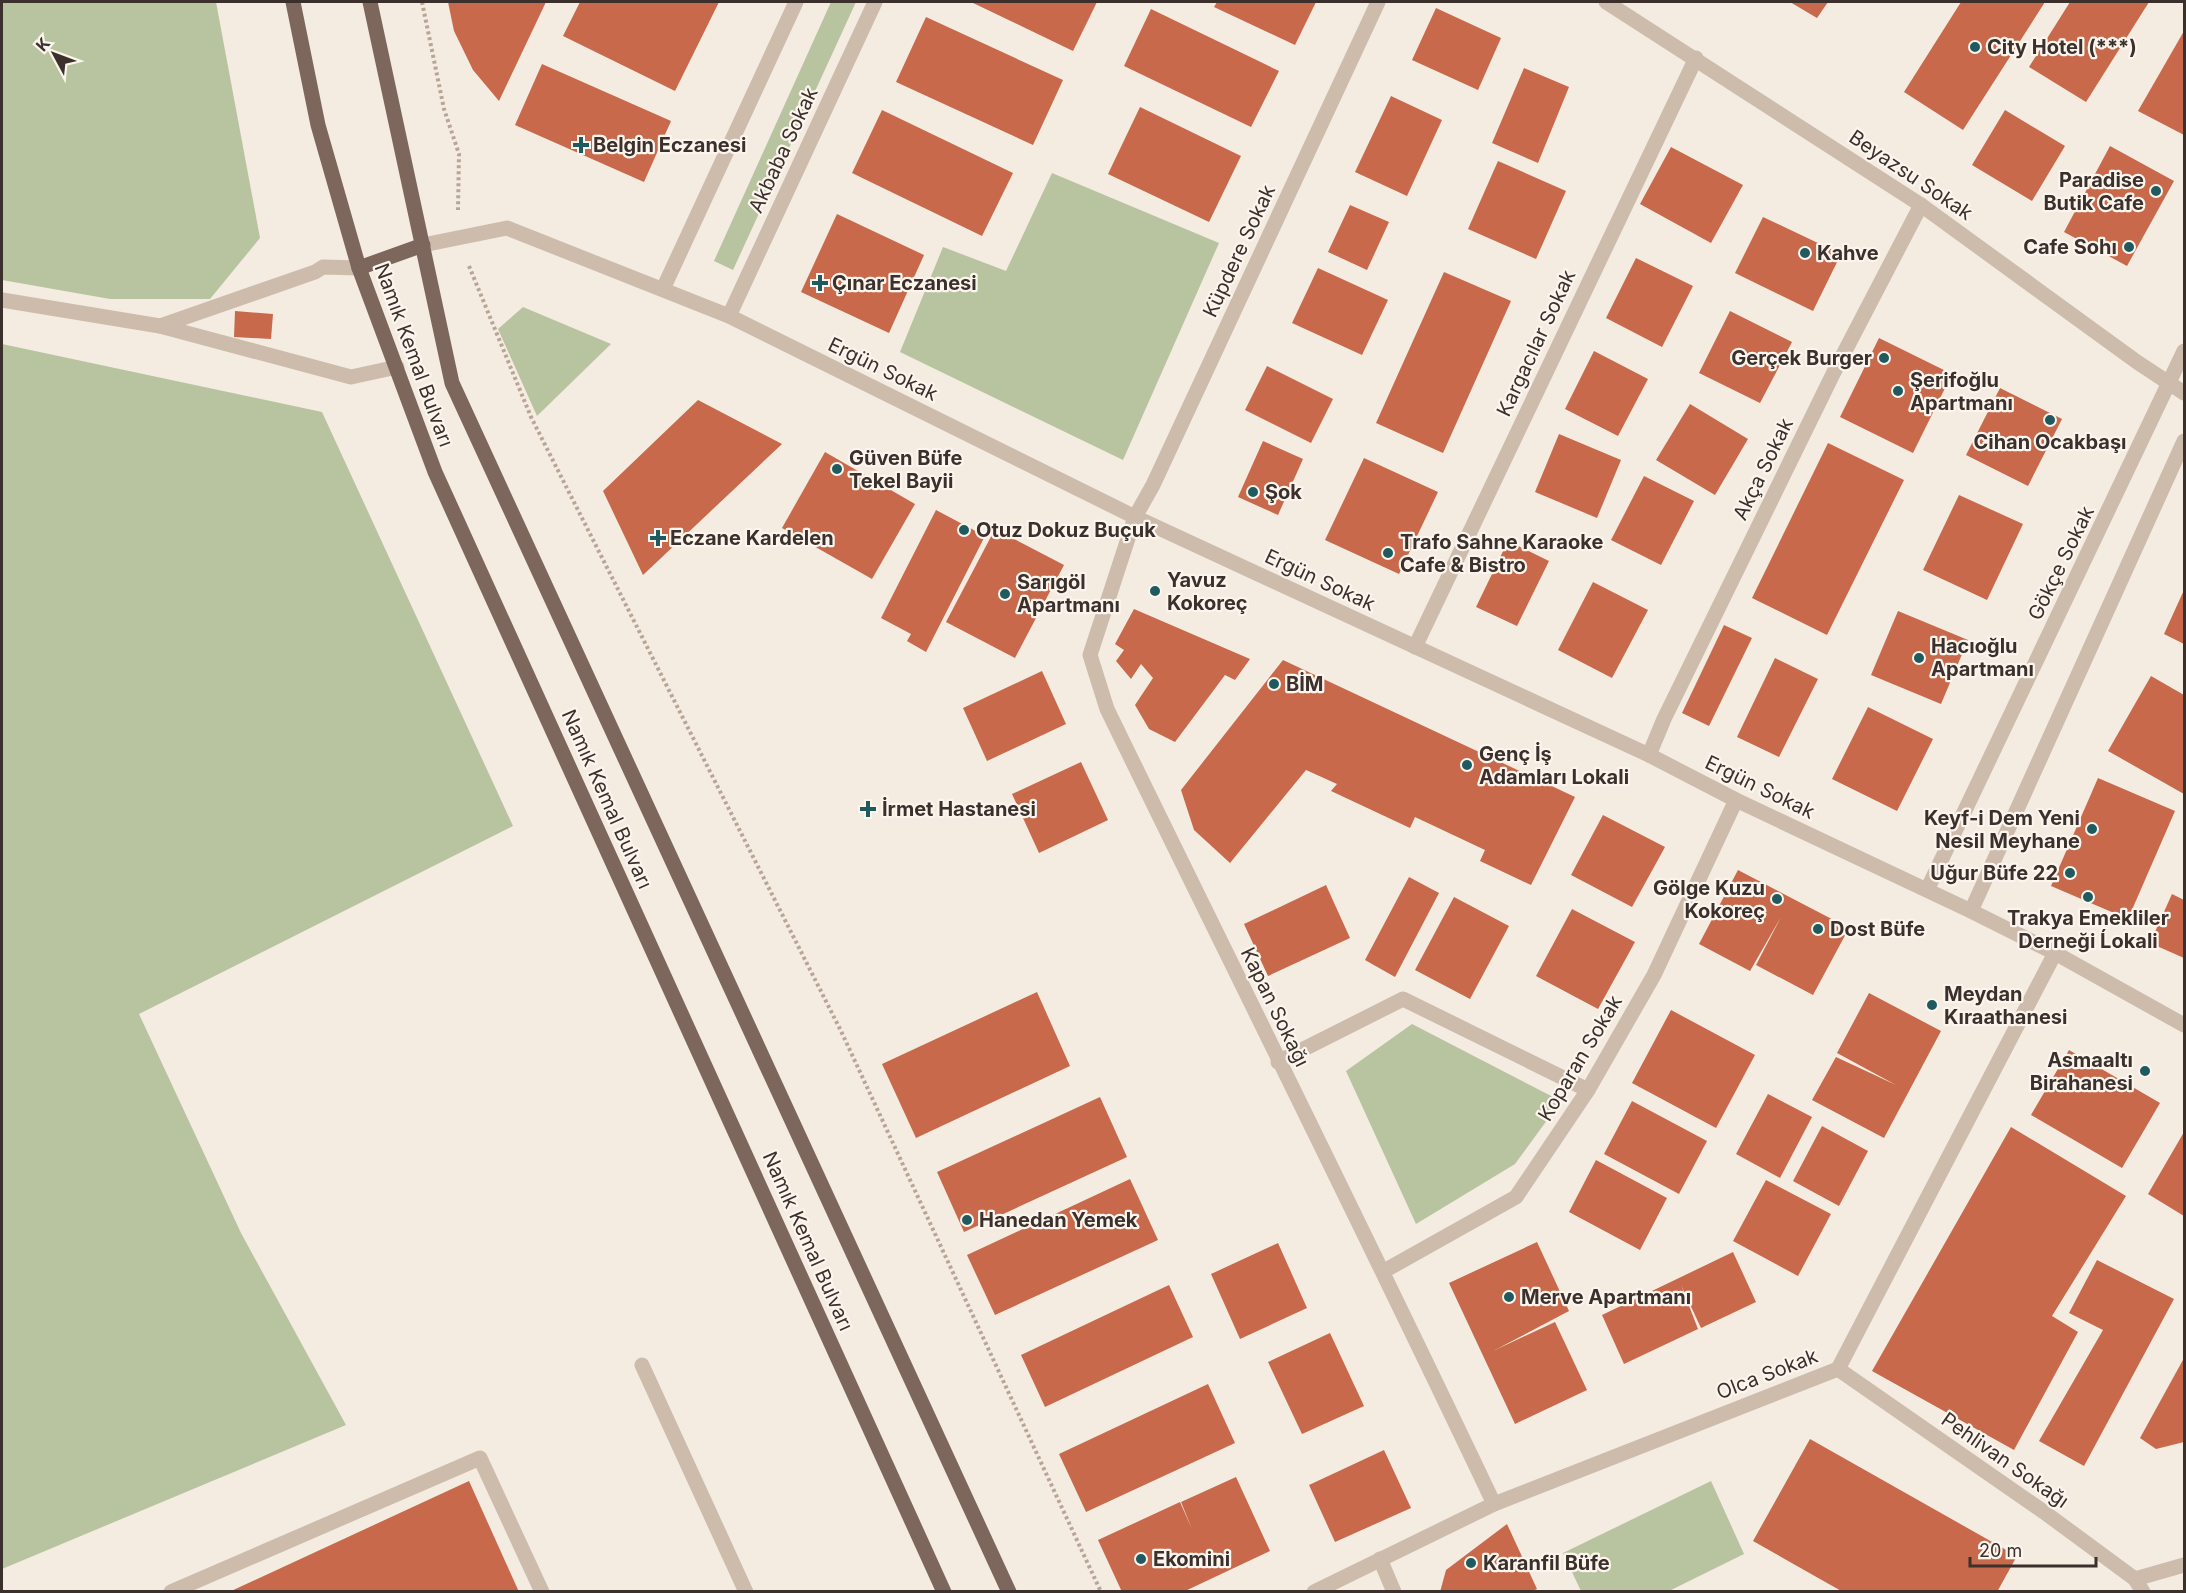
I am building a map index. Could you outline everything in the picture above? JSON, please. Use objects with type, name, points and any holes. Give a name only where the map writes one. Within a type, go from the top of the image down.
[{"type":"main road","name":"Namık Kemal Bulvarı","points":[[293,2],[318,125],[359,268],[398,367],[435,472],[944,1592]]},
{"type":"main road","name":"Namık Kemal Bulvarı","points":[[370,2],[452,383],[1009,1592]]},
{"type":"main road","points":[[359,268],[423,244]]},
{"type":"street","points":[[663,289],[796,2]]},
{"type":"street","name":"Akbaba Sokak","points":[[729,316],[875,2]]},
{"type":"street","name":"Küpdere Sokak","points":[[1135,517],[1153,485],[1378,2]]},
{"type":"street","name":"Beyazsu Sokak","points":[[1606,2],[1921,205],[2137,362],[2184,393]]},
{"type":"street","name":"Kargacılar Sokak","points":[[1415,647],[1695,58]]},
{"type":"street","name":"Akça Sokak","points":[[1649,755],[1664,719],[1833,374],[1921,205]]},
{"type":"street","name":"Ergün Sokak","points":[[423,244],[507,228],[729,316],[1135,517],[1649,755],[1736,800],[1971,910],[2055,953],[2184,1025]]},
{"type":"street","points":[[160,326],[315,272],[322,267],[359,268]]},
{"type":"street","points":[[2,300],[160,326],[351,377],[398,367]]},
{"type":"street","name":"Gökçe Sokak","points":[[1928,890],[2184,351]]},
{"type":"street","points":[[1971,910],[2184,441]]},
{"type":"street","name":"Kapan Sokağı","points":[[1135,517],[1090,655],[1107,709],[1278,1062],[1384,1271],[1494,1504]]},
{"type":"street","name":"Koparan Sokak","points":[[1384,1271],[1515,1197],[1588,1090],[1654,975],[1736,800]]},
{"type":"street","name":"Olca Sokak","points":[[1314,1592],[1494,1504],[1838,1369],[2055,953]]},
{"type":"street","points":[[1278,1062],[1403,999],[1588,1090]]},
{"type":"street","points":[[642,1365],[746,1592]]},
{"type":"street","name":"Pehlivan Sokağı","points":[[1838,1369],[2044,1512],[2139,1586]]},
{"type":"street","points":[[171,1592],[480,1458],[542,1592]]},
{"type":"street","points":[[1380,1559],[1394,1592]]},
{"type":"street","points":[[2139,1586],[2184,1565]]},
{"type":"path","points":[[422,2],[444,109],[459,154],[457,238],[531,417],[841,1031],[1101,1592]]},
{"type":"green space","points":[[2,2],[216,2],[260,238],[210,299],[110,299],[2,280]]},
{"type":"green space","points":[[831,2],[856,2],[733,270],[714,261],[709,272]]},
{"type":"green space","points":[[1052,173],[1219,243],[1123,460],[900,352],[943,247],[1006,271]]},
{"type":"green space","points":[[523,307],[611,344],[537,416],[498,329]]},
{"type":"green space","points":[[2,344],[322,412],[513,826],[139,1014],[241,1233],[346,1425],[2,1569]]},
{"type":"green space","points":[[1412,1024],[1561,1101],[1515,1164],[1416,1224],[1346,1071]]},
{"type":"green space","points":[[1711,1481],[1744,1554],[1669,1591],[1581,1591],[1563,1553]]},
{"type":"building","points":[[448,2],[546,2],[499,101],[473,70],[454,31]]},
{"type":"building","points":[[580,2],[719,2],[675,91],[563,36]]},
{"type":"building","points":[[971,2],[1097,2],[1073,51]]},
{"type":"building","points":[[1217,2],[1316,2],[1295,45],[1214,7]]},
{"type":"building","points":[[1790,2],[1828,2],[1817,18]]},
{"type":"building","name":"City Hotel (***)","points":[[1961,2],[2045,2],[1963,130],[1904,92]]},
{"type":"building","points":[[2070,2],[2149,2],[2086,102],[2029,67]]},
{"type":"building","points":[[1436,8],[1501,38],[1478,90],[1412,60]]},
{"type":"building","points":[[1151,9],[1279,71],[1251,127],[1124,66]]},
{"type":"building","points":[[926,17],[1063,80],[1033,145],[896,82]]},
{"type":"building","points":[[2184,31],[2184,135],[2138,111]]},
{"type":"building","points":[[542,64],[671,121],[644,182],[515,125]]},
{"type":"building","points":[[1524,68],[1569,87],[1538,163],[1492,143]]},
{"type":"building","points":[[1391,96],[1442,120],[1407,196],[1355,172]]},
{"type":"building","points":[[1140,107],[1241,156],[1209,222],[1108,174]]},
{"type":"building","points":[[882,110],[1013,173],[982,236],[852,173]]},
{"type":"building","points":[[2005,110],[2065,146],[2032,201],[1972,165]]},
{"type":"building","points":[[2110,146],[2174,181],[2127,266],[2064,232]]},
{"type":"building","points":[[1671,147],[1743,185],[1711,243],[1640,204]]},
{"type":"building","points":[[1498,161],[1566,191],[1536,259],[1468,229]]},
{"type":"building","points":[[1350,205],[1389,222],[1367,270],[1328,252]]},
{"type":"building","points":[[837,214],[924,255],[889,333],[801,292]]},
{"type":"building","points":[[1763,217],[1841,254],[1813,311],[1735,273]]},
{"type":"building","points":[[1636,258],[1693,286],[1662,347],[1606,318]]},
{"type":"building","points":[[1318,268],[1388,300],[1362,355],[1292,323]]},
{"type":"building","points":[[1444,272],[1511,301],[1443,453],[1376,423]]},
{"type":"building","points":[[235,311],[273,314],[271,339],[234,337]]},
{"type":"building","points":[[1730,311],[1792,342],[1760,403],[1699,373]]},
{"type":"building","name":"Şerifoğlu Apartmanı","points":[[1879,338],[1952,374],[1913,453],[1840,417]]},
{"type":"building","points":[[1594,351],[1648,379],[1618,436],[1565,409]]},
{"type":"building","points":[[1267,366],[1333,399],[1311,443],[1245,410]]},
{"type":"building","points":[[2000,388],[2062,419],[2028,486],[1966,455]]},
{"type":"building","points":[[698,400],[782,444],[643,575],[603,491]]},
{"type":"building","points":[[1690,404],[1748,439],[1715,495],[1656,460]]},
{"type":"building","points":[[1559,434],[1621,460],[1597,518],[1535,492]]},
{"type":"building","points":[[1263,441],[1303,459],[1278,515],[1238,497]]},
{"type":"building","points":[[1828,443],[1904,480],[1827,635],[1752,598]]},
{"type":"building","points":[[825,452],[915,504],[872,579],[782,528]]},
{"type":"building","points":[[1364,458],[1438,492],[1399,574],[1325,540]]},
{"type":"building","points":[[1644,476],[1694,501],[1661,565],[1611,540]]},
{"type":"building","points":[[1959,495],[2023,524],[1987,600],[1923,570]]},
{"type":"building","points":[[936,510],[985,536],[926,652],[907,641],[911,634],[881,618]]},
{"type":"building","name":"Sarıgöl Apartmanı","points":[[995,529],[1064,565],[1015,658],[946,622]]},
{"type":"building","points":[[1508,541],[1549,561],[1517,626],[1476,607]]},
{"type":"building","points":[[1593,582],[1648,610],[1612,678],[1558,650]]},
{"type":"building","points":[[2184,590],[2184,644],[2164,634]]},
{"type":"building","points":[[1134,609],[1250,659],[1235,680],[1225,675],[1175,742],[1149,729],[1135,705],[1153,678],[1141,664],[1131,679],[1116,661],[1124,650],[1115,644]]},
{"type":"building","name":"Hacıoğlu Apartmanı","points":[[1898,611],[1968,640],[1941,704],[1871,675]]},
{"type":"building","points":[[1724,625],[1752,638],[1709,726],[1682,713]]},
{"type":"building","points":[[1775,658],[1818,679],[1779,757],[1737,737]]},
{"type":"building","points":[[1283,660],[1575,797],[1531,885],[1480,861],[1485,850],[1415,817],[1410,828],[1331,791],[1337,784],[1306,770],[1230,863],[1194,830],[1181,790]]},
{"type":"building","points":[[1042,671],[1066,724],[987,761],[963,708]]},
{"type":"building","points":[[2151,676],[2184,695],[2184,794],[2108,751]]},
{"type":"building","points":[[1868,707],[1933,739],[1897,811],[1832,779]]},
{"type":"building","points":[[1081,762],[1108,820],[1039,853],[1012,794]]},
{"type":"building","points":[[2098,778],[2175,811],[2128,919],[2051,886]]},
{"type":"building","points":[[1603,815],[1665,847],[1632,907],[1571,875]]},
{"type":"building","points":[[1738,870],[1849,928],[1813,995],[1756,965],[1781,917],[1750,971],[1699,944]]},
{"type":"building","points":[[1409,877],[1439,893],[1395,977],[1365,960]]},
{"type":"building","points":[[1326,885],[1350,938],[1268,976],[1244,924]]},
{"type":"building","points":[[2172,894],[2184,900],[2184,958],[2150,943]]},
{"type":"building","points":[[1454,897],[1509,926],[1470,999],[1415,970]]},
{"type":"building","points":[[1572,909],[1635,942],[1598,1009],[1536,976]]},
{"type":"building","points":[[1037,992],[1070,1066],[916,1138],[882,1064]]},
{"type":"building","points":[[1869,993],[1941,1031],[1884,1138],[1812,1100],[1836,1057],[1896,1085],[1837,1053]]},
{"type":"building","points":[[1671,1010],[1755,1055],[1716,1128],[1632,1083]]},
{"type":"building","points":[[2069,1050],[2160,1103],[2122,1168],[2031,1115]]},
{"type":"building","points":[[1768,1094],[1812,1117],[1780,1178],[1736,1154]]},
{"type":"building","points":[[1100,1097],[1127,1157],[964,1232],[937,1172]]},
{"type":"building","points":[[1632,1101],[1707,1141],[1679,1194],[1604,1154]]},
{"type":"building","points":[[1822,1126],[1868,1151],[1839,1206],[1793,1181]]},
{"type":"building","points":[[2011,1127],[2126,1196],[2052,1316],[2078,1332],[2014,1450],[1872,1371]]},
{"type":"building","points":[[2184,1132],[2184,1216],[2148,1194]]},
{"type":"building","points":[[1596,1160],[1667,1198],[1640,1250],[1569,1212]]},
{"type":"building","points":[[1130,1179],[1158,1240],[995,1315],[967,1255]]},
{"type":"building","points":[[1766,1180],[1831,1214],[1798,1276],[1733,1241]]},
{"type":"building","points":[[1537,1242],[1569,1311],[1495,1350],[1555,1322],[1587,1390],[1515,1424],[1449,1283]]},
{"type":"building","points":[[1278,1243],[1307,1308],[1240,1339],[1211,1274]]},
{"type":"building","points":[[1733,1252],[1756,1302],[1701,1328],[1681,1285],[1698,1329],[1624,1364],[1602,1315]]},
{"type":"building","points":[[2097,1260],[2174,1299],[2084,1466],[2039,1441],[2103,1330],[2069,1313]]},
{"type":"building","points":[[1169,1285],[1193,1337],[1045,1407],[1021,1355]]},
{"type":"building","points":[[1330,1333],[1364,1406],[1302,1434],[1268,1362]]},
{"type":"building","points":[[2184,1358],[2184,1442],[2156,1449],[2140,1438]]},
{"type":"building","points":[[1208,1384],[1235,1443],[1086,1512],[1059,1454]]},
{"type":"building","points":[[1810,1439],[2017,1556],[1997,1592],[1843,1592],[1753,1541]]},
{"type":"building","points":[[1384,1450],[1411,1508],[1335,1542],[1309,1485]]},
{"type":"building","points":[[1236,1477],[1270,1551],[1183,1592],[1122,1592],[1098,1540],[1180,1502],[1192,1529],[1181,1502]]},
{"type":"building","points":[[469,1481],[519,1592],[229,1592]]},
{"type":"building","points":[[1507,1524],[1537,1589],[1530,1592],[1440,1592],[1446,1570]]},
{"type":"place","name":"City Hotel (***)","points":[[1975,47]]},
{"type":"place","name":"Belgin Eczanesi","points":[[581,145]]},
{"type":"place","name":"Paradise Butik Cafe","points":[[2156,191]]},
{"type":"place","name":"Cafe Sohı","points":[[2129,247]]},
{"type":"place","name":"Kahve","points":[[1805,253]]},
{"type":"place","name":"Çınar Eczanesi","points":[[820,283]]},
{"type":"place","name":"Gerçek Burger","points":[[1884,358]]},
{"type":"place","name":"Şerifoğlu Apartmanı","points":[[1898,391]]},
{"type":"place","name":"Cihan Ocakbaşı","points":[[2050,420]]},
{"type":"place","name":"Güven Büfe Tekel Bayii","points":[[837,469]]},
{"type":"place","name":"Şok","points":[[1253,492]]},
{"type":"place","name":"Otuz Dokuz Buçuk","points":[[964,530]]},
{"type":"place","name":"Eczane Kardelen","points":[[658,538]]},
{"type":"place","name":"Trafo Sahne Karaoke Cafe & Bistro","points":[[1388,553]]},
{"type":"place","name":"Yavuz Kokoreç","points":[[1155,591]]},
{"type":"place","name":"Sarıgöl Apartmanı","points":[[1005,594]]},
{"type":"place","name":"Hacıoğlu Apartmanı","points":[[1919,658]]},
{"type":"place","name":"BİM","points":[[1274,684]]},
{"type":"place","name":"Genç İş Adamları Lokali","points":[[1467,765]]},
{"type":"place","name":"İrmet Hastanesi","points":[[868,809]]},
{"type":"place","name":"Keyf-i Dem Yeni Nesil Meyhane","points":[[2092,829]]},
{"type":"place","name":"Uğur Büfe 22","points":[[2070,873]]},
{"type":"place","name":"Trakya Emekliler Derneği Ĺokali","points":[[2088,897]]},
{"type":"place","name":"Gölge Kuzu Kokoreç","points":[[1777,899]]},
{"type":"place","name":"Dost Büfe","points":[[1818,929]]},
{"type":"place","name":"Meydan Kıraathanesi","points":[[1932,1005]]},
{"type":"place","name":"Asmaaltı Birahanesi","points":[[2145,1071]]},
{"type":"place","name":"Hanedan Yemek","points":[[967,1220]]},
{"type":"place","name":"Merve Apartmanı","points":[[1509,1297]]},
{"type":"place","name":"Ekomini","points":[[1141,1559]]},
{"type":"place","name":"Karanfil Büfe","points":[[1471,1563]]}]
